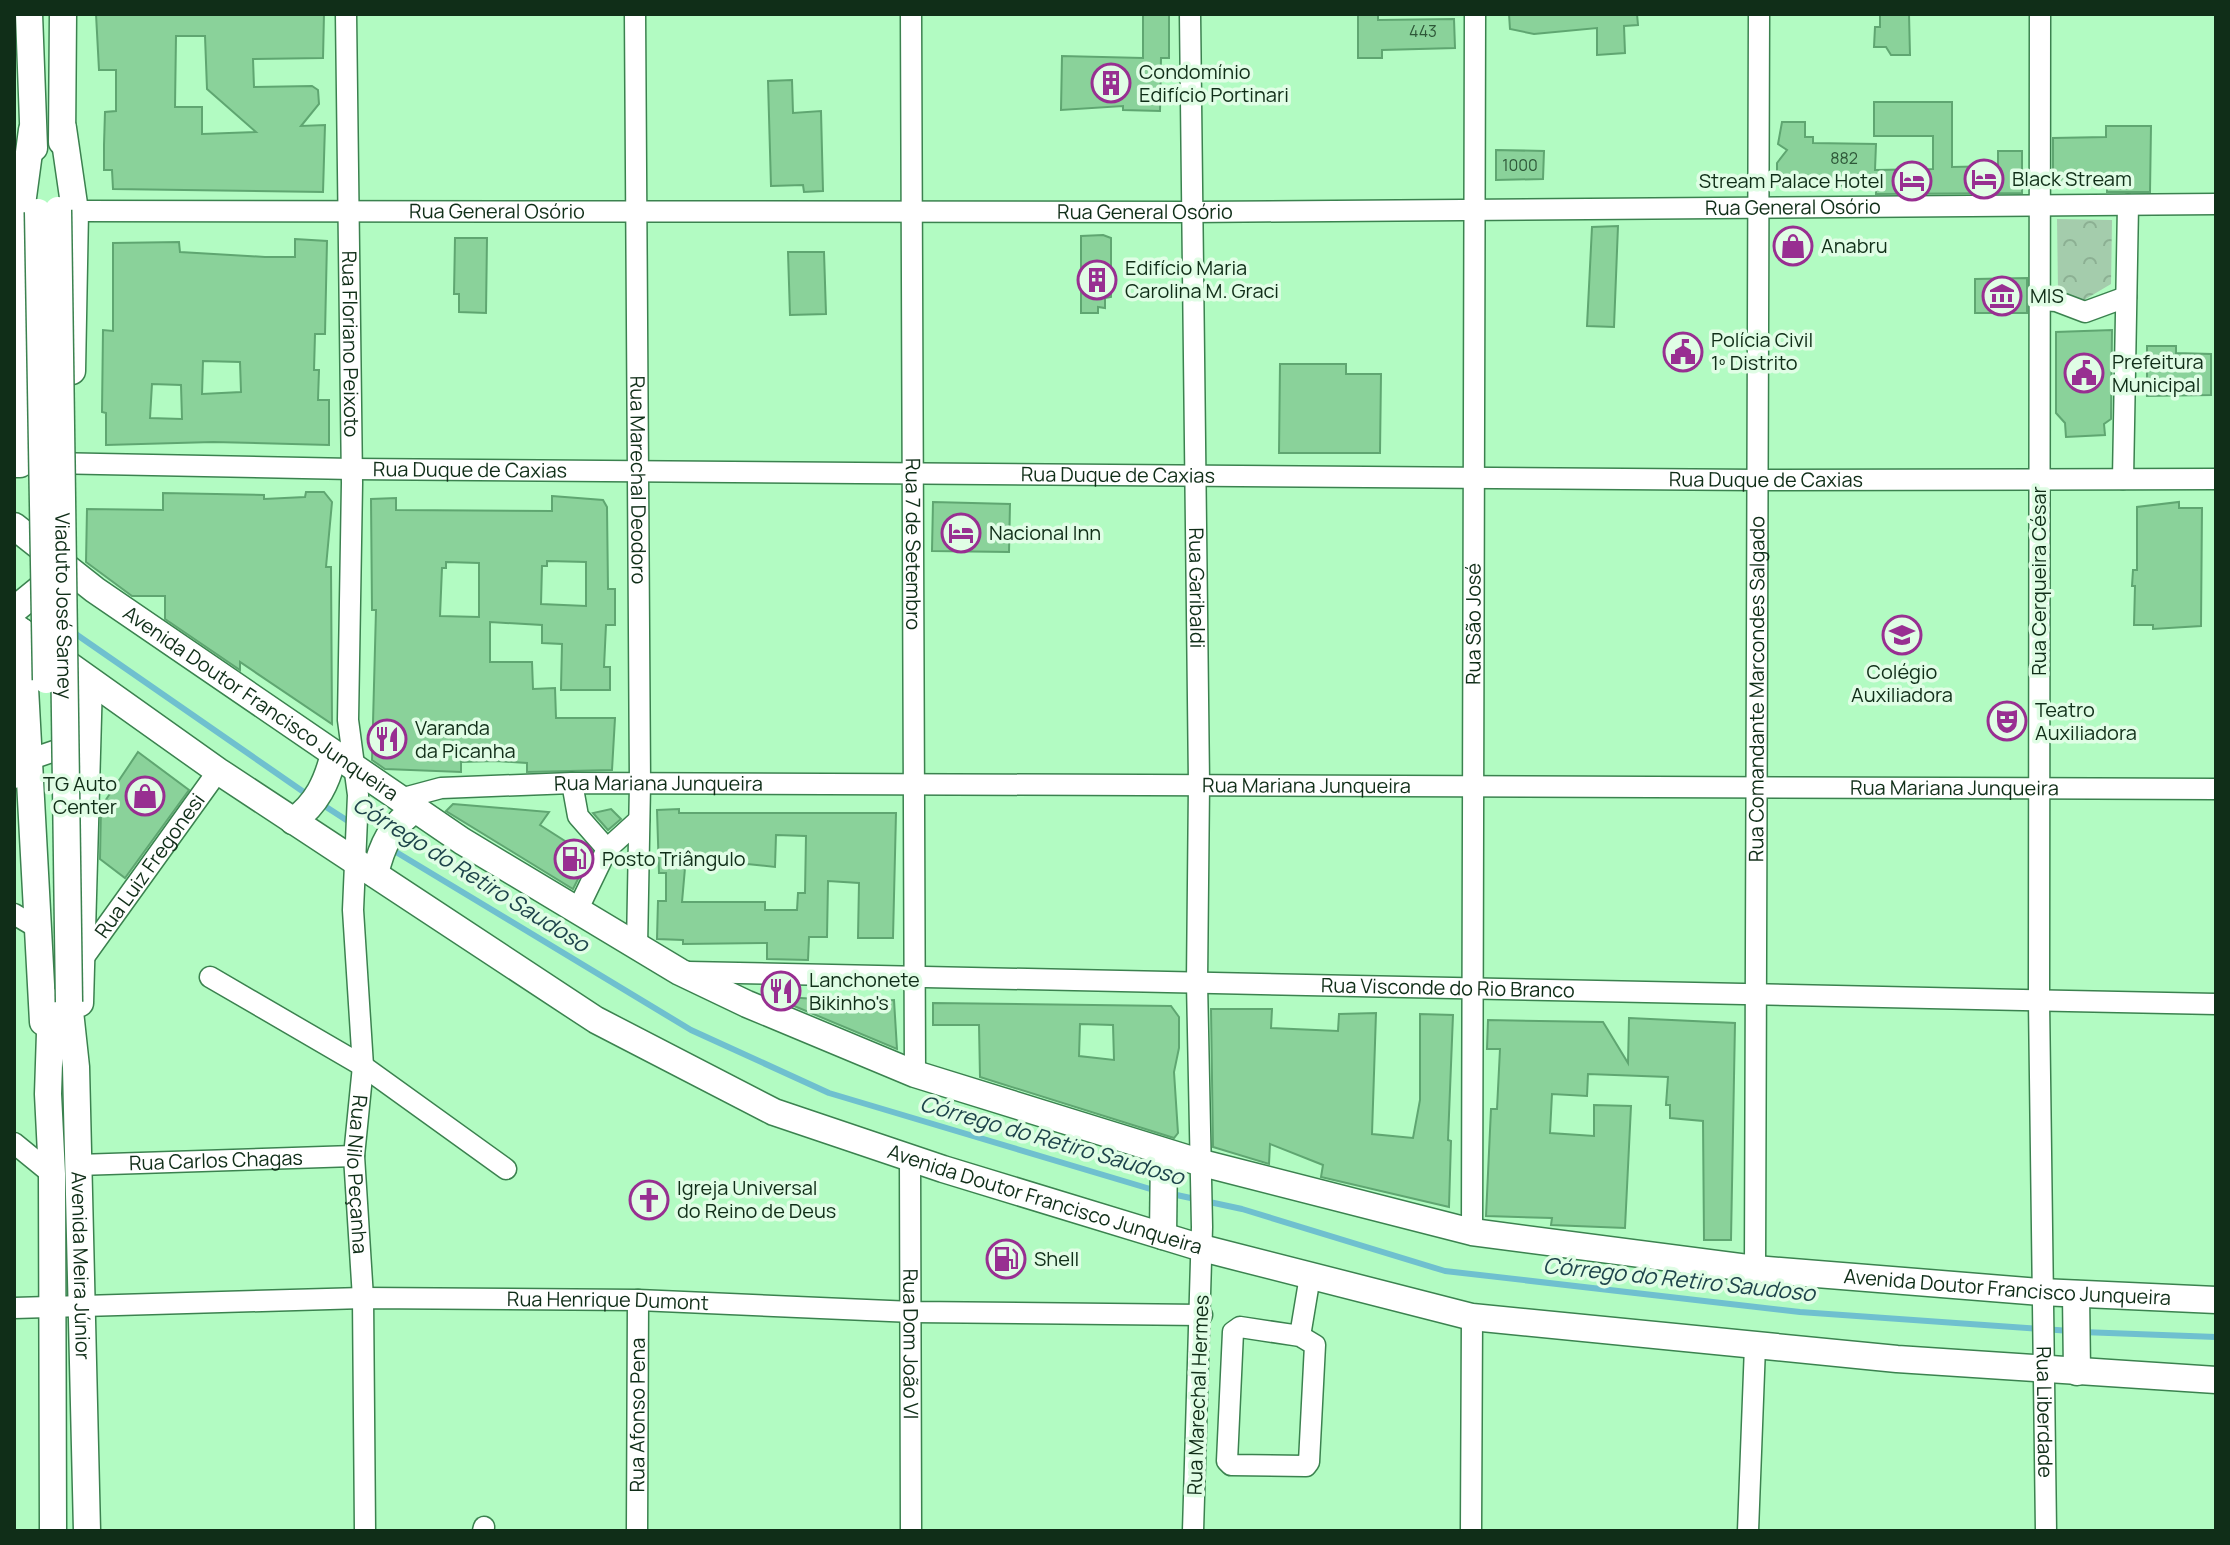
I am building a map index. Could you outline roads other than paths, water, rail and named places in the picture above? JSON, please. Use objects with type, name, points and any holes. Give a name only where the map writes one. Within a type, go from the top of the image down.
[{"type":"main road","points":[[29,14],[32,130],[70,463],[58,574],[22,618],[21,769],[25,921],[48,1094]]},
{"type":"main road","points":[[17,464],[41,211],[63,128],[63,14]]},
{"type":"main road","name":"Viaduto José Sarney","points":[[41,211],[60,1002]]},
{"type":"main road","name":"Avenida Doutor Francisco Junqueira","points":[[14,526],[58,574],[331,767],[680,972],[747,1004],[915,1074],[1164,1164],[1472,1232],[1755,1269],[2042,1300],[2216,1300]]},
{"type":"main road","points":[[22,618],[86,592]]},
{"type":"main road","name":"Avenida Doutor Francisco Junqueira","points":[[22,618],[89,681],[218,771],[301,815],[367,855],[596,1020],[774,1112],[910,1158],[1202,1237],[1310,1276],[1472,1317],[1755,1346],[2044,1361],[2216,1380]]},
{"type":"main road","points":[[76,1067],[89,681]]},
{"type":"main road","points":[[301,815],[331,767]]},
{"type":"main road","points":[[367,855],[404,810]]},
{"type":"main road","name":"Avenida Meira Júnior","points":[[60,1002],[76,1067],[87,1531]]},
{"type":"main road","name":"Avenida Meira Júnior","points":[[53,1531],[52,1174],[48,1094],[60,1002]]},
{"type":"main road","points":[[1163,1227],[1164,1164]]},
{"type":"main road","points":[[2077,1301],[2077,1364]]},
{"type":"street","name":"Rua Floriano Peixoto","points":[[346,14],[352,469],[348,720],[357,783]]},
{"type":"street","name":"Rua Marechal Deodoro","points":[[635,14],[640,784],[637,947]]},
{"type":"street","name":"Rua 7 de Setembro","points":[[911,14],[912,473],[917,786],[915,1074]]},
{"type":"street","name":"Rua Garibaldi","points":[[1190,14],[1199,784],[1197,982],[1202,1174]]},
{"type":"street","name":"Rua São José","points":[[1472,1232],[1475,989],[1475,14]]},
{"type":"street","name":"Rua Comandante Marcondes Salgado","points":[[1755,1269],[1759,14]]},
{"type":"street","name":"Rua Cerqueira César","points":[[2040,14],[2039,1001],[2042,1300]]},
{"type":"street","name":"Rua General Osório","points":[[41,211],[1192,212],[2216,204]]},
{"type":"street","points":[[2123,479],[2128,205]]},
{"type":"street","points":[[2041,300],[2056,301],[2085,312],[2126,297]]},
{"type":"street","name":"Rua Duque de Caxias","points":[[17,464],[1759,480],[2216,479]]},
{"type":"street","points":[[21,769],[87,740]]},
{"type":"street","name":"Rua Luiz Fregonesi","points":[[82,960],[218,771]]},
{"type":"street","name":"Rua Nilo Peçanha","points":[[357,783],[367,855],[363,1066],[354,1156],[363,1298],[365,1531]]},
{"type":"street","points":[[572,783],[578,816],[607,849]]},
{"type":"street","name":"Rua Mariana Junqueira","points":[[404,810],[441,788],[572,783],[2216,789]]},
{"type":"street","points":[[577,911],[607,849],[639,820]]},
{"type":"street","name":"Rua Visconde do Rio Branco","points":[[680,972],[2216,1004]]},
{"type":"street","points":[[210,977],[363,1066],[506,1169]]},
{"type":"street","points":[[14,1143],[52,1174]]},
{"type":"street","name":"Rua Carlos Chagas","points":[[78,1165],[354,1156]]},
{"type":"street","name":"Rua Dom João VI","points":[[910,1158],[913,1312],[911,1531]]},
{"type":"street","name":"Rua Marechal Hermes","points":[[1193,1531],[1202,1315],[1202,1174]]},
{"type":"street","points":[[1300,1336],[1310,1276]]},
{"type":"street","name":"Rua Henrique Dumont","points":[[14,1308],[363,1298],[638,1300],[913,1312],[1202,1315]]},
{"type":"street","name":"Rua Afonso Pena","points":[[637,1531],[638,1300]]},
{"type":"street","name":"Rua Liberdade","points":[[2042,1300],[2046,1531]]},
{"type":"street","points":[[1471,1531],[1472,1317]]},
{"type":"street","points":[[1240,1327],[1300,1336],[1312,1340],[1316,1350],[1309,1462],[1301,1468],[1231,1465],[1226,1456],[1233,1332],[1240,1327]]},
{"type":"street","points":[[1748,1531],[1755,1346]]},
{"type":"waterway","name":"Córrego do Retiro Saudoso","points":[[70,630],[308,795]]},
{"type":"waterway","name":"Córrego do Retiro Saudoso","points":[[320,803],[351,823]]},
{"type":"waterway","name":"Córrego do Retiro Saudoso","points":[[391,849],[691,1030],[829,1093],[1157,1191]]},
{"type":"waterway","name":"Córrego do Retiro Saudoso","points":[[1172,1194],[1242,1209],[1445,1271],[1800,1312],[2071,1331]]},
{"type":"waterway","name":"Córrego do Retiro Saudoso","points":[[2082,1332],[2216,1337]]},
{"type":"place","name":"Condomínio Edifício Portinari","points":[[1111,83]]},
{"type":"place","name":"Black Stream","points":[[1984,179]]},
{"type":"place","name":"Stream Palace Hotel","points":[[1912,181]]},
{"type":"place","name":"Anabru","points":[[1793,246]]},
{"type":"place","name":"Edifício Maria Carolina M. Graci","points":[[1097,280]]},
{"type":"place","name":"MIS","points":[[2002,296]]},
{"type":"place","name":"Polícia Civil 1º Distrito","points":[[1683,352]]},
{"type":"place","name":"Prefeitura Municipal","points":[[2084,373]]},
{"type":"place","name":"Nacional Inn","points":[[961,533]]},
{"type":"place","name":"Colégio Auxiliadora","points":[[1902,635]]},
{"type":"place","name":"Teatro Auxiliadora","points":[[2007,721]]},
{"type":"place","name":"Varanda da Picanha","points":[[387,739]]},
{"type":"place","name":"TG Auto Center","points":[[145,796]]},
{"type":"place","name":"Posto Triângulo","points":[[574,859]]},
{"type":"place","name":"Lanchonete Bikinho's","points":[[781,991]]},
{"type":"place","name":"Igreja Universal do Reino de Deus","points":[[649,1200]]},
{"type":"place","name":"Shell","points":[[1006,1259]]}]
